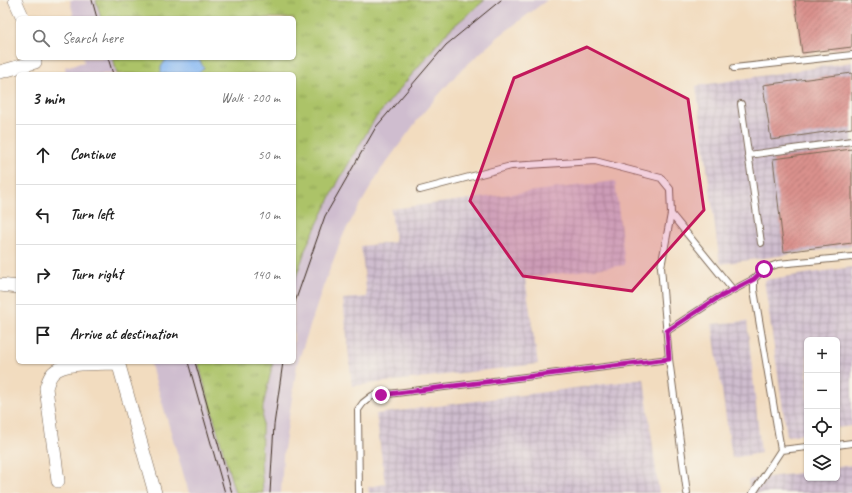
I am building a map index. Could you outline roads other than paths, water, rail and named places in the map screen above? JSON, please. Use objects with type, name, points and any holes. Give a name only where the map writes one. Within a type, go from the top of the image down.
[{"type":"street","points":[[15,0],[22,16]]},
{"type":"street","points":[[0,72],[36,65]]},
{"type":"street","points":[[0,285],[16,286]]},
{"type":"street","points":[[58,481],[46,388],[49,379],[60,368],[103,364]]},
{"type":"street","points":[[118,364],[155,493]]},
{"type":"lane","points":[[734,68],[852,55]]},
{"type":"lane","points":[[741,104],[761,243]]},
{"type":"lane","points":[[748,155],[852,141]]},
{"type":"lane","points":[[420,190],[511,166],[595,161],[661,178],[670,189],[671,214],[661,268],[669,359],[687,493]]},
{"type":"lane","points":[[671,214],[733,290]]},
{"type":"lane","points":[[667,331],[733,290],[754,279],[764,269],[778,264],[852,257]]},
{"type":"lane","points":[[753,493],[781,450],[754,290],[754,279]]},
{"type":"lane","points":[[359,493],[358,410],[363,403],[372,396],[669,359]]},
{"type":"lane","points":[[840,445],[852,444]]},
{"type":"lane","points":[[781,450],[804,448]]},
{"type":"water","points":[[166,60],[199,60],[204,68],[200,72],[161,72],[161,67]]},
{"type":"tram line","points":[[92,0],[96,16]]},
{"type":"tram line","points":[[296,299],[325,216],[376,127],[446,45],[501,0]]},
{"type":"tram line","points":[[109,60],[112,72]]},
{"type":"tram line","points":[[189,364],[225,493]]},
{"type":"tram line","points":[[196,364],[232,493]]},
{"type":"tram line","points":[[270,493],[274,425],[283,364]]}]
